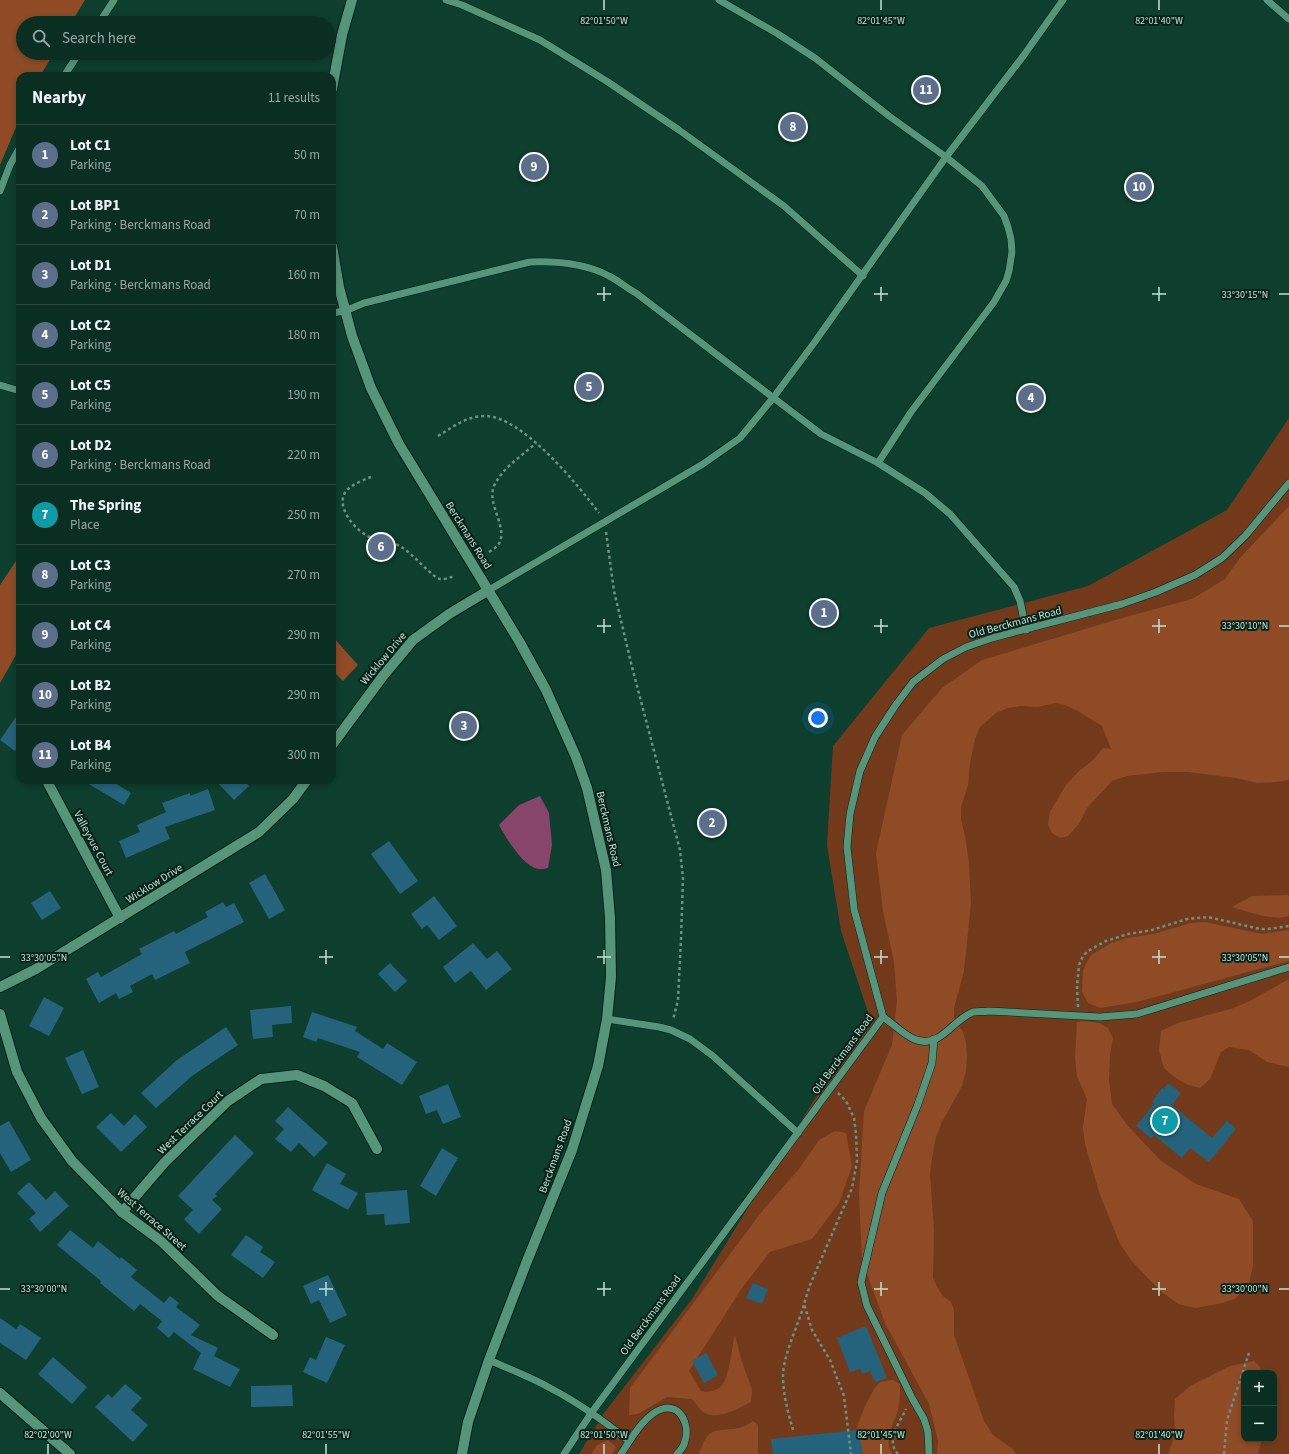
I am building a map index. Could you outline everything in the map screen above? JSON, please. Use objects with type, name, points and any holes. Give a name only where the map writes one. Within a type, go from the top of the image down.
[{"type":"street","points":[[335,72],[342,35],[352,0]]},
{"type":"street","name":"Berckmans Road","points":[[336,266],[345,311],[360,361],[384,416],[413,467],[519,641],[546,690],[576,757],[587,788],[606,870],[610,918],[611,978],[607,1018],[598,1066],[572,1150],[489,1360],[468,1422],[462,1454]]},
{"type":"street","name":"Wicklow Drive","points":[[336,740],[383,676],[413,640],[449,614],[489,590]]},
{"type":"street","name":"Valleyvue Court","points":[[49,784],[120,918]]},
{"type":"street","name":"Wicklow Drive","points":[[0,987],[36,969],[259,832],[293,799],[304,784]]},
{"type":"street","name":"West Terrace Street","points":[[0,1014],[17,1072],[41,1118],[72,1161],[122,1212],[161,1241],[218,1296],[273,1335]]},
{"type":"street","name":"West Terrace Court","points":[[122,1212],[165,1162],[228,1101],[261,1079],[297,1075],[324,1086],[352,1102],[377,1149]]},
{"type":"street","points":[[0,1393],[63,1452]]},
{"type":"lane","points":[[104,16],[114,0]]},
{"type":"lane","points":[[446,0],[462,5],[540,40],[608,82],[679,130],[784,206],[863,276]]},
{"type":"lane","points":[[719,0],[778,34],[815,58],[888,116],[946,157],[982,186],[1004,216],[1008,227],[1012,240],[1009,272],[994,302],[911,412],[878,463]]},
{"type":"lane","points":[[489,590],[703,464],[740,438],[773,398],[863,276],[946,157],[1024,55],[1063,0]]},
{"type":"lane","points":[[1267,0],[1289,19]]},
{"type":"lane","points":[[67,72],[74,60]]},
{"type":"lane","points":[[0,191],[16,154]]},
{"type":"lane","points":[[336,312],[345,311],[364,303],[530,262],[551,261],[575,264],[608,276],[636,293],[821,434],[878,463],[925,493],[950,514],[1014,587],[1020,601],[1026,630]]},
{"type":"lane","points":[[0,385],[16,390]]},
{"type":"lane","name":"Old Berckmans Road","points":[[564,1454],[592,1412],[883,1017],[854,909],[847,847],[850,814],[860,771],[875,738],[895,706],[913,682],[943,659],[966,647],[992,638],[1122,604],[1156,592],[1195,575],[1222,558],[1245,536],[1289,483]]},
{"type":"lane","points":[[883,1017],[913,1039],[926,1042],[938,1038],[962,1019],[974,1012],[1100,1017],[1137,1014],[1289,967]]},
{"type":"lane","points":[[607,1018],[671,1030],[690,1039],[713,1056],[798,1133]]},
{"type":"lane","points":[[929,1454],[928,1432],[924,1419],[912,1398],[867,1306],[861,1282],[882,1193],[918,1104],[932,1063],[934,1039]]},
{"type":"lane","points":[[489,1360],[549,1387],[592,1412],[630,1441]]},
{"type":"lane","points":[[621,1454],[648,1417],[663,1409],[676,1410],[681,1414],[687,1427],[686,1441],[677,1454]]},
{"type":"path","points":[[438,436],[459,422],[471,418],[486,416],[497,418],[509,423],[536,444],[574,483],[605,522],[614,591],[680,850],[683,878],[678,1000],[671,1030]]},
{"type":"path","points":[[489,552],[497,546],[502,532],[493,499],[493,488],[498,478],[505,470],[536,444]]},
{"type":"path","points":[[371,477],[351,487],[344,494],[342,499],[348,518],[357,529],[370,537],[394,543],[404,548],[416,557],[436,577],[445,579],[450,576],[455,577]]},
{"type":"path","points":[[1086,1016],[1078,1007],[1077,986],[1079,965],[1083,956],[1088,951],[1106,940],[1152,930],[1187,919],[1208,917],[1260,929],[1289,926]]},
{"type":"path","points":[[793,1430],[785,1397],[783,1374],[789,1349],[810,1285],[852,1188],[857,1161],[854,1118],[846,1101],[832,1086]]},
{"type":"path","points":[[804,1304],[812,1330],[830,1360],[844,1396],[851,1454]]},
{"type":"path","points":[[1224,1454],[1227,1420],[1249,1353]]},
{"type":"path","points":[[898,1454],[893,1447],[893,1436],[912,1398]]},
{"type":"shaded area","points":[[0,0],[85,0],[75,16],[16,16],[16,60],[50,60],[42,72],[16,72],[16,127],[0,165]]},
{"type":"shaded area","points":[[1289,418],[1289,1454],[579,1454],[604,1413],[692,1299],[868,1012],[841,931],[827,845],[833,746],[929,628],[1088,586],[1227,510]]},
{"type":"shaded area","points":[[1289,506],[1289,780],[1257,783],[1236,778],[1188,772],[1163,772],[1127,776],[1112,781],[1087,808],[1079,824],[1068,836],[1060,838],[1052,833],[1048,825],[1050,812],[1066,785],[1078,772],[1093,760],[1103,748],[1111,749],[1102,726],[1065,705],[1055,703],[1038,707],[1021,706],[1008,708],[996,713],[980,727],[975,739],[970,763],[968,785],[961,807],[961,819],[969,863],[971,904],[964,971],[954,1008],[954,1018],[963,1032],[966,1043],[966,1071],[962,1086],[942,1122],[936,1137],[932,1158],[930,1173],[934,1230],[933,1278],[943,1296],[951,1302],[954,1310],[954,1335],[984,1421],[993,1435],[1013,1449],[1016,1454],[937,1454],[938,1441],[929,1404],[885,1323],[862,1260],[859,1194],[864,1111],[892,1045],[897,1001],[894,962],[883,911],[876,853],[902,735],[942,688],[982,660],[1122,618],[1192,599],[1225,579],[1240,558]]},
{"type":"shaded area","points":[[16,561],[16,655],[0,683],[0,585]]},
{"type":"shaded area","points":[[336,640],[358,665],[343,681],[336,674]]},
{"type":"shaded area","points":[[540,796],[549,813],[552,845],[548,868],[544,869],[532,867],[527,863],[510,844],[499,825],[519,805]]},
{"type":"shaded area","points":[[1289,895],[1289,916],[1268,917],[1232,907],[1252,896]]},
{"type":"shaded area","points":[[1205,922],[1262,934],[1289,930],[1289,961],[1137,1002],[1100,1008],[1088,1003],[1082,992],[1083,970],[1091,955],[1111,943],[1127,938],[1153,934],[1191,923]]},
{"type":"shaded area","points":[[1289,979],[1289,1067],[1267,1062],[1249,1050],[1229,1047],[1221,1052],[1210,1079],[1200,1088],[1189,1085],[1177,1079],[1164,1068],[1159,1050],[1161,1031],[1178,1023],[1231,1009],[1248,1002]]},
{"type":"shaded area","points":[[1086,1021],[1099,1023],[1108,1028],[1113,1038],[1110,1054],[1109,1080],[1112,1104],[1127,1125],[1160,1160],[1196,1184],[1239,1199],[1253,1221],[1253,1265],[1249,1284],[1235,1299],[1196,1308],[1178,1304],[1163,1293],[1146,1276],[1131,1260],[1120,1244],[1100,1195],[1085,1144],[1083,1127],[1087,1099],[1077,1076],[1075,1058],[1077,1022]]},
{"type":"shaded area","points":[[835,1131],[846,1133],[852,1166],[839,1203],[812,1239],[770,1252],[742,1288],[689,1371],[701,1391],[710,1392],[716,1390],[723,1384],[727,1375],[735,1335],[741,1359],[752,1390],[751,1402],[723,1414],[711,1415],[701,1411],[692,1399],[667,1397],[638,1414],[629,1415],[630,1388],[763,1210],[799,1169],[819,1140]]},
{"type":"shaded area","points":[[1254,1361],[1260,1367],[1260,1370],[1241,1370],[1241,1442],[1261,1442],[1258,1454],[1168,1454],[1175,1435],[1175,1399],[1190,1386],[1230,1366]]},
{"type":"shaded area","points":[[893,1380],[900,1384],[900,1400],[889,1438],[890,1449],[893,1454],[863,1454],[857,1427],[865,1406],[874,1389],[880,1382]]},
{"type":"shaded area","points":[[753,1421],[758,1425],[758,1454],[699,1454],[706,1439],[713,1432],[741,1428]]},
{"type":"shaded area","points":[[608,1440],[616,1447],[612,1454],[591,1454],[597,1445]]},
{"type":"building","points":[[16,717],[15,751],[0,740]]},
{"type":"building","points":[[89,784],[116,784],[131,793],[124,805]]},
{"type":"building","points":[[219,784],[247,784],[249,786],[234,800]]},
{"type":"building","points":[[208,789],[215,810],[165,827],[170,839],[126,858],[119,841],[140,832],[137,825],[166,812],[162,803],[190,793],[190,796]]},
{"type":"building","points":[[389,841],[418,881],[400,894],[371,854]]},
{"type":"building","points":[[265,874],[285,910],[269,919],[249,883]]},
{"type":"building","points":[[50,891],[61,908],[42,920],[31,903]]},
{"type":"building","points":[[434,896],[457,926],[439,940],[427,925],[422,929],[411,914]]},
{"type":"building","points":[[223,902],[226,907],[234,903],[244,922],[185,952],[190,963],[155,980],[152,974],[130,986],[133,992],[119,999],[116,993],[99,1003],[86,979],[98,972],[101,977],[142,954],[139,949],[174,931],[176,934],[208,917],[205,912]]},
{"type":"building","points":[[473,943],[487,959],[497,951],[512,969],[486,990],[471,971],[455,983],[443,967]]},
{"type":"building","points":[[390,963],[407,981],[395,992],[378,974]]},
{"type":"building","points":[[44,997],[64,1008],[49,1036],[29,1026]]},
{"type":"building","points":[[291,1006],[292,1023],[272,1025],[273,1037],[253,1039],[250,1010]]},
{"type":"building","points":[[312,1012],[357,1027],[355,1031],[383,1049],[387,1043],[417,1062],[402,1085],[357,1057],[360,1052],[318,1038],[316,1042],[303,1037]]},
{"type":"building","points":[[226,1027],[238,1045],[192,1076],[156,1108],[141,1093],[177,1060]]},
{"type":"building","points":[[83,1050],[99,1087],[82,1094],[65,1058]]},
{"type":"building","points":[[1168,1083],[1181,1093],[1172,1105],[1212,1138],[1227,1121],[1236,1129],[1209,1162],[1190,1148],[1182,1158],[1154,1135],[1151,1138],[1136,1126],[1154,1104],[1152,1102],[1162,1088],[1164,1089]]},
{"type":"building","points":[[448,1084],[461,1117],[443,1124],[437,1110],[426,1114],[419,1096]]},
{"type":"building","points":[[288,1107],[328,1143],[314,1157],[299,1143],[291,1152],[275,1139],[284,1129],[275,1121]]},
{"type":"building","points":[[111,1113],[124,1126],[135,1114],[147,1127],[121,1152],[96,1127]]},
{"type":"building","points":[[9,1121],[31,1160],[11,1172],[0,1153],[0,1126]]},
{"type":"building","points":[[235,1135],[254,1153],[215,1194],[217,1196],[212,1200],[222,1209],[199,1234],[184,1219],[193,1210],[178,1196]]},
{"type":"building","points":[[442,1148],[458,1158],[436,1196],[420,1186]]},
{"type":"building","points":[[327,1163],[346,1174],[340,1184],[358,1193],[348,1210],[312,1190]]},
{"type":"building","points":[[29,1182],[46,1200],[55,1191],[69,1206],[40,1232],[29,1219],[36,1213],[17,1193]]},
{"type":"building","points":[[407,1190],[410,1223],[385,1225],[384,1214],[367,1215],[365,1193]]},
{"type":"building","points":[[70,1230],[93,1248],[98,1241],[120,1259],[121,1257],[137,1270],[131,1277],[164,1303],[170,1296],[179,1303],[176,1307],[200,1325],[191,1335],[218,1348],[214,1356],[240,1369],[230,1387],[193,1369],[201,1353],[174,1332],[169,1338],[157,1328],[162,1321],[140,1304],[134,1311],[100,1283],[101,1281],[57,1245]]},
{"type":"building","points":[[246,1235],[263,1247],[260,1252],[275,1262],[263,1278],[231,1255]]},
{"type":"building","points":[[328,1275],[347,1315],[330,1323],[319,1300],[311,1304],[303,1286]]},
{"type":"building","points":[[753,1283],[768,1289],[762,1304],[746,1298]]},
{"type":"building","points":[[0,1318],[16,1329],[20,1324],[41,1338],[26,1360],[0,1343]]},
{"type":"building","points":[[866,1326],[887,1378],[875,1382],[870,1371],[862,1374],[860,1369],[850,1372],[837,1338]]},
{"type":"building","points":[[326,1337],[345,1345],[327,1383],[303,1372],[310,1357],[316,1360]]},
{"type":"building","points":[[706,1353],[718,1375],[704,1383],[692,1361]]},
{"type":"building","points":[[53,1357],[87,1387],[72,1404],[38,1374]]},
{"type":"building","points":[[125,1384],[142,1398],[131,1410],[148,1425],[133,1442],[95,1407],[108,1394],[112,1398]]},
{"type":"building","points":[[292,1385],[293,1406],[251,1407],[251,1386]]},
{"type":"building","points":[[859,1430],[862,1454],[773,1454],[771,1439]]},
{"type":"place","name":"Lot B4","points":[[926,90]]},
{"type":"place","name":"Lot C3","points":[[793,127]]},
{"type":"place","name":"Lot C4","points":[[534,167]]},
{"type":"place","name":"Lot B2","points":[[1139,187]]},
{"type":"place","name":"Lot C5","points":[[589,387]]},
{"type":"place","name":"Lot C2","points":[[1031,398]]},
{"type":"place","name":"Lot D2","points":[[381,547]]},
{"type":"place","name":"Lot C1","points":[[824,613]]},
{"type":"place","name":"Lot D1","points":[[464,726]]},
{"type":"place","name":"Lot BP1","points":[[712,823]]},
{"type":"place","name":"The Spring","points":[[1165,1121]]}]
